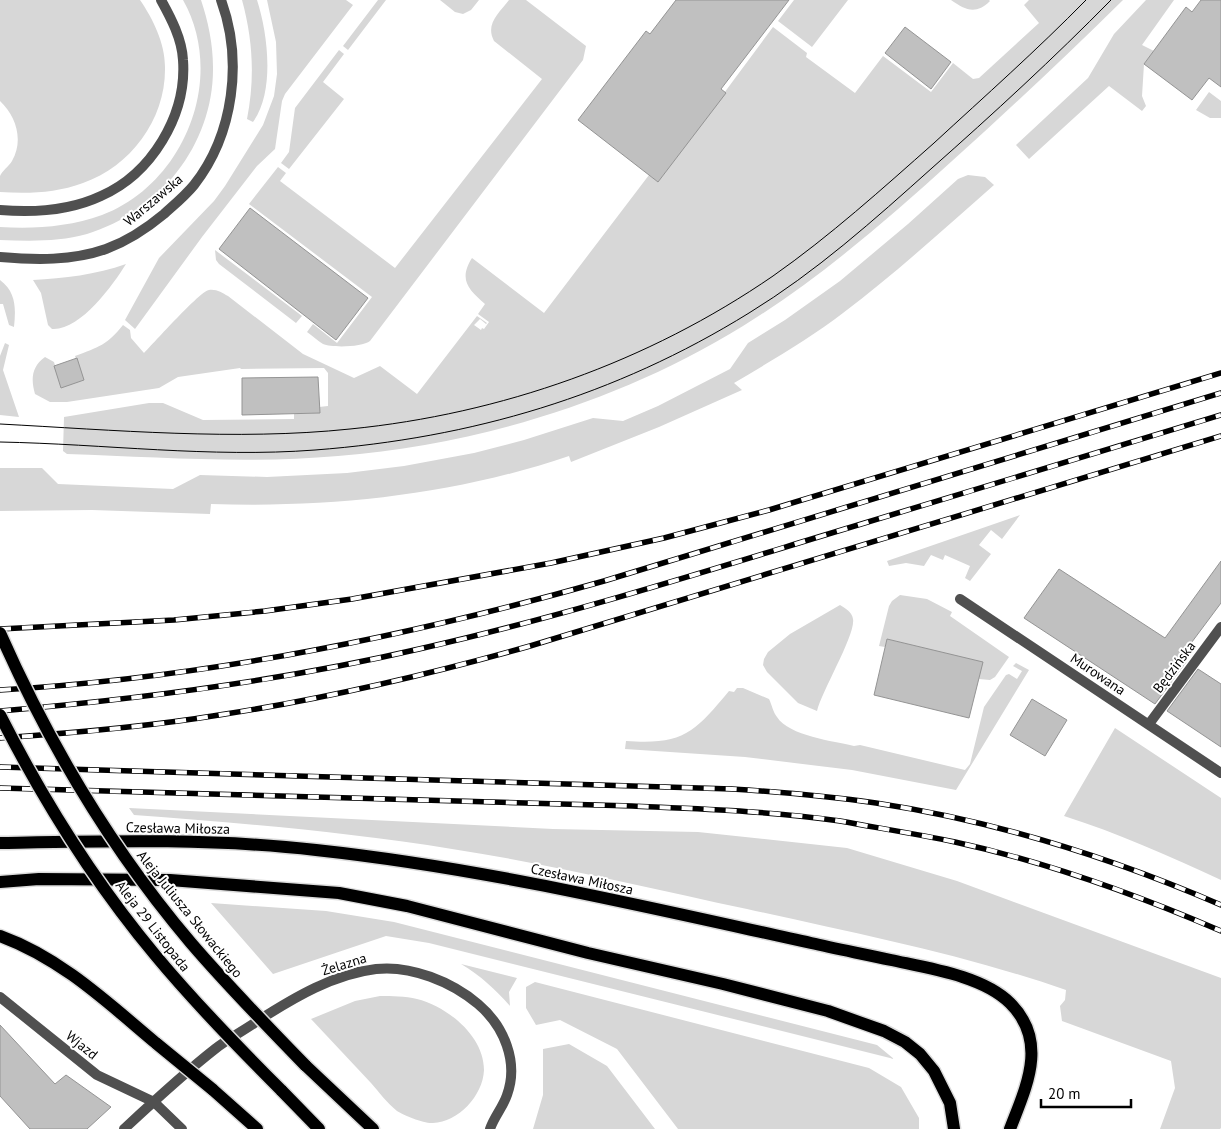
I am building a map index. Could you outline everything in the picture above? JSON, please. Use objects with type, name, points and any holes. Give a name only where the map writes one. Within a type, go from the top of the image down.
[{"type":"main road","name":"Aleja Juliusza Słowackiego","points":[[0,633],[59,754],[120,850],[190,943],[239,998],[373,1129]]},
{"type":"main road","name":"Aleja 29 Listopada","points":[[0,714],[56,815],[86,863],[126,918],[200,1007],[319,1129]]},
{"type":"main road","name":"Czesława Miłosza","points":[[1,843],[215,843],[314,849],[400,861],[507,879],[917,966],[971,980],[1000,994],[1022,1018],[1028,1032],[1032,1064],[1028,1081],[1010,1129]]},
{"type":"main road","points":[[0,882],[39,879],[170,880],[339,893],[407,906],[588,953],[723,984],[828,1011],[884,1031],[905,1042],[920,1054],[934,1071],[950,1103],[954,1129]]},
{"type":"main road","points":[[0,936],[59,965],[84,982],[257,1129]]},
{"type":"street","points":[[0,210],[47,211],[81,204],[102,196],[124,183],[144,165],[157,149],[169,129],[177,109],[183,82],[183,60],[179,38],[161,0]]},
{"type":"street","name":"Warszawska","points":[[0,257],[20,259],[68,258],[105,249],[123,242],[144,230],[195,183],[213,152],[230,103],[233,74],[232,51],[221,0]]},
{"type":"street","name":"Murowana","points":[[960,599],[1221,773]]},
{"type":"street","name":"Będzińska","points":[[1148,724],[1221,627]]},
{"type":"street","name":"Żelazna","points":[[124,1129],[216,1049],[294,997],[346,975],[378,968],[423,974],[445,982],[475,1001],[486,1011],[499,1030],[507,1045],[512,1063],[510,1082],[502,1108],[491,1126],[482,1129]]},
{"type":"street","name":"Wjazd","points":[[0,997],[98,1075],[154,1102],[182,1129]]},
{"type":"shaded area","points":[[0,0],[140,0],[161,40],[165,67],[164,86],[152,122],[130,153],[116,165],[83,183],[52,191],[31,193],[0,192],[0,176],[16,153],[18,137],[14,121],[0,101]]},
{"type":"shaded area","points":[[183,0],[201,0],[210,33],[213,67],[211,95],[204,122],[193,148],[178,171],[159,192],[138,209],[113,224],[87,234],[55,240],[0,240],[0,227],[26,228],[51,226],[77,222],[102,215],[131,200],[155,179],[175,154],[190,125],[198,94],[200,62],[196,30]]},
{"type":"shaded area","points":[[242,0],[257,0],[266,46],[267,79],[260,110],[253,122],[247,119],[250,104],[252,60],[249,30]]},
{"type":"shaded area","points":[[267,0],[346,0],[353,5],[285,94],[282,101],[275,149],[257,166],[135,329],[125,320],[159,258],[214,201],[263,125],[274,96],[277,74],[276,42]]},
{"type":"shaded area","points":[[378,0],[386,0],[348,50],[343,46]]},
{"type":"shaded area","points":[[440,0],[479,0],[471,10],[463,14],[455,12]]},
{"type":"shaded area","points":[[509,0],[526,0],[586,46],[583,60],[370,341],[361,345],[347,346],[323,344],[307,332],[313,324],[337,343],[372,297],[249,204],[278,167],[286,173],[280,181],[395,268],[542,79],[494,41],[491,29],[492,24],[497,14]]},
{"type":"shaded area","points":[[794,0],[848,0],[812,47],[778,21]]},
{"type":"shaded area","points":[[951,0],[990,1],[980,8],[970,10]]},
{"type":"shaded area","points":[[1029,0],[1123,0],[974,141],[902,205],[825,269],[771,308],[696,353],[599,397],[548,415],[444,441],[338,456],[236,460],[67,454],[63,451],[64,417],[149,403],[163,403],[203,420],[294,419],[294,414],[319,413],[319,407],[328,406],[328,373],[324,368],[240,368],[178,377],[159,388],[67,402],[50,402],[35,394],[33,374],[37,365],[45,357],[54,362],[61,387],[83,380],[75,356],[102,345],[123,325],[130,330],[131,338],[144,353],[196,299],[212,290],[228,296],[303,354],[354,378],[380,366],[417,394],[477,316],[487,323],[480,319],[474,325],[481,330],[489,322],[478,314],[485,304],[467,284],[466,272],[472,258],[544,313],[649,175],[658,182],[773,27],[807,53],[806,57],[855,93],[883,56],[931,92],[953,63],[973,79],[979,78],[1039,23],[1024,5]]},
{"type":"shaded area","points":[[1146,0],[1174,0],[1142,45],[1154,51],[1144,64],[1142,96],[1146,106],[1142,111],[1109,86],[1029,159],[1016,145],[1088,78],[1114,34]]},
{"type":"shaded area","points":[[339,50],[344,54],[323,82],[344,99],[289,169],[281,163],[289,152],[295,108]]},
{"type":"shaded area","points":[[1209,92],[1221,101],[1221,118],[1210,118],[1196,110]]},
{"type":"shaded area","points":[[968,175],[985,177],[994,185],[863,298],[803,341],[734,383],[742,390],[659,427],[571,462],[569,456],[482,481],[392,496],[302,504],[211,504],[210,514],[92,510],[0,511],[0,468],[42,468],[58,484],[173,489],[200,475],[267,477],[347,473],[404,466],[474,453],[524,440],[593,418],[623,421],[658,406],[730,369],[748,343],[785,320],[840,281],[958,179]]},
{"type":"shaded area","points":[[215,250],[302,316],[296,323],[219,264],[216,260]]},
{"type":"shaded area","points":[[126,264],[95,305],[74,323],[63,328],[52,329],[48,325],[41,293],[33,280],[92,273]]},
{"type":"shaded area","points":[[0,280],[9,290],[14,301],[14,327],[9,325],[3,304],[0,304]]},
{"type":"shaded area","points":[[5,343],[9,345],[3,370],[19,417],[0,415],[0,356]]},
{"type":"shaded area","points":[[1020,515],[1002,539],[991,530],[979,545],[991,554],[970,581],[965,578],[970,566],[945,555],[943,560],[931,555],[924,566],[906,563],[889,566],[887,561]]},
{"type":"shaded area","points":[[900,595],[927,599],[952,612],[950,616],[1009,657],[995,677],[990,680],[979,679],[982,663],[887,639],[885,647],[879,646],[889,606]]},
{"type":"shaded area","points":[[840,605],[851,614],[853,626],[817,711],[798,703],[767,672],[763,665],[764,659],[768,652],[790,634]]},
{"type":"shaded area","points":[[1016,663],[1029,670],[956,790],[852,770],[745,757],[625,749],[626,741],[661,741],[686,733],[706,717],[729,691],[734,692],[737,688],[743,688],[769,699],[776,715],[783,723],[801,733],[824,740],[854,746],[860,745],[965,770],[970,764],[984,707],[1006,675],[1009,674],[1017,679],[1022,671],[1013,666]]},
{"type":"shaded area","points":[[1115,728],[1221,798],[1221,880],[1124,837],[1064,816]]},
{"type":"shaded area","points":[[129,808],[553,829],[698,832],[847,848],[957,881],[1221,978],[1221,1128],[1160,1129],[1175,1088],[1171,1061],[1062,1021],[1060,1006],[1065,1000],[1066,990],[1027,977],[948,955],[868,936],[600,877],[489,855],[333,833],[134,815]]},
{"type":"shaded area","points":[[211,903],[326,911],[394,922],[877,1045],[894,1059],[429,943],[386,936],[273,974]]},
{"type":"shaded area","points":[[461,964],[517,978],[509,992],[510,1006],[487,983]]},
{"type":"shaded area","points":[[535,982],[869,1068],[901,1087],[919,1118],[919,1129],[678,1129],[617,1049],[560,1020],[536,1025],[526,1008],[526,987]]},
{"type":"shaded area","points":[[380,996],[408,997],[429,1003],[452,1016],[471,1035],[478,1046],[482,1058],[483,1080],[474,1098],[460,1113],[442,1122],[429,1123],[414,1119],[397,1111],[311,1019],[355,1001]]},
{"type":"shaded area","points":[[569,1044],[607,1066],[655,1129],[533,1129],[543,1095],[543,1049]]},
{"type":"building","points":[[676,0],[789,0],[721,89],[726,93],[658,182],[578,120],[646,31],[650,34]]},
{"type":"building","points":[[1201,0],[1221,0],[1221,87],[1209,78],[1192,100],[1144,64],[1186,7],[1192,12]]},
{"type":"building","points":[[905,27],[951,62],[931,89],[885,53]]},
{"type":"building","points":[[250,208],[368,298],[336,340],[219,249]]},
{"type":"building","points":[[77,358],[84,380],[61,388],[54,366]]},
{"type":"building","points":[[318,377],[320,413],[242,415],[242,378]]},
{"type":"building","points":[[1221,561],[1221,603],[1180,658],[1186,662],[1155,704],[1024,618],[1059,569],[1165,638]]},
{"type":"building","points":[[887,639],[983,662],[969,718],[874,695]]},
{"type":"building","points":[[1198,669],[1221,684],[1221,747],[1167,711]]},
{"type":"building","points":[[1032,699],[1067,720],[1045,756],[1010,735]]},
{"type":"building","points":[[0,1025],[55,1084],[66,1075],[111,1107],[87,1129],[30,1129],[0,1096]]},
{"type":"tram line","points":[[0,424],[219,434],[263,434],[350,429],[406,422],[462,411],[517,397],[571,379],[624,358],[675,334],[725,307],[794,261],[855,212],[934,143],[1030,55],[1086,0]]},
{"type":"tram line","points":[[0,442],[197,452],[315,450],[373,444],[430,435],[486,423],[541,408],[594,390],[647,368],[698,342],[774,297],[821,263],[888,207],[978,127],[1111,0]]},
{"type":"railway","points":[[0,629],[174,620],[265,611],[352,599],[551,563],[664,538],[769,510],[1221,373]]},
{"type":"railway","points":[[0,690],[153,676],[229,665],[305,652],[455,620],[604,581],[1221,393]]},
{"type":"railway","points":[[0,711],[158,695],[263,680],[419,649],[519,625],[667,583],[1221,415]]},
{"type":"railway","points":[[0,738],[164,723],[258,709],[336,694],[453,667],[530,646],[1221,436]]},
{"type":"railway","points":[[0,767],[732,789],[840,798],[964,820],[1052,843],[1137,871],[1221,905]]},
{"type":"railway","points":[[0,788],[632,806],[736,811],[840,821],[941,839],[1023,859],[1090,880],[1156,904],[1221,931]]}]
